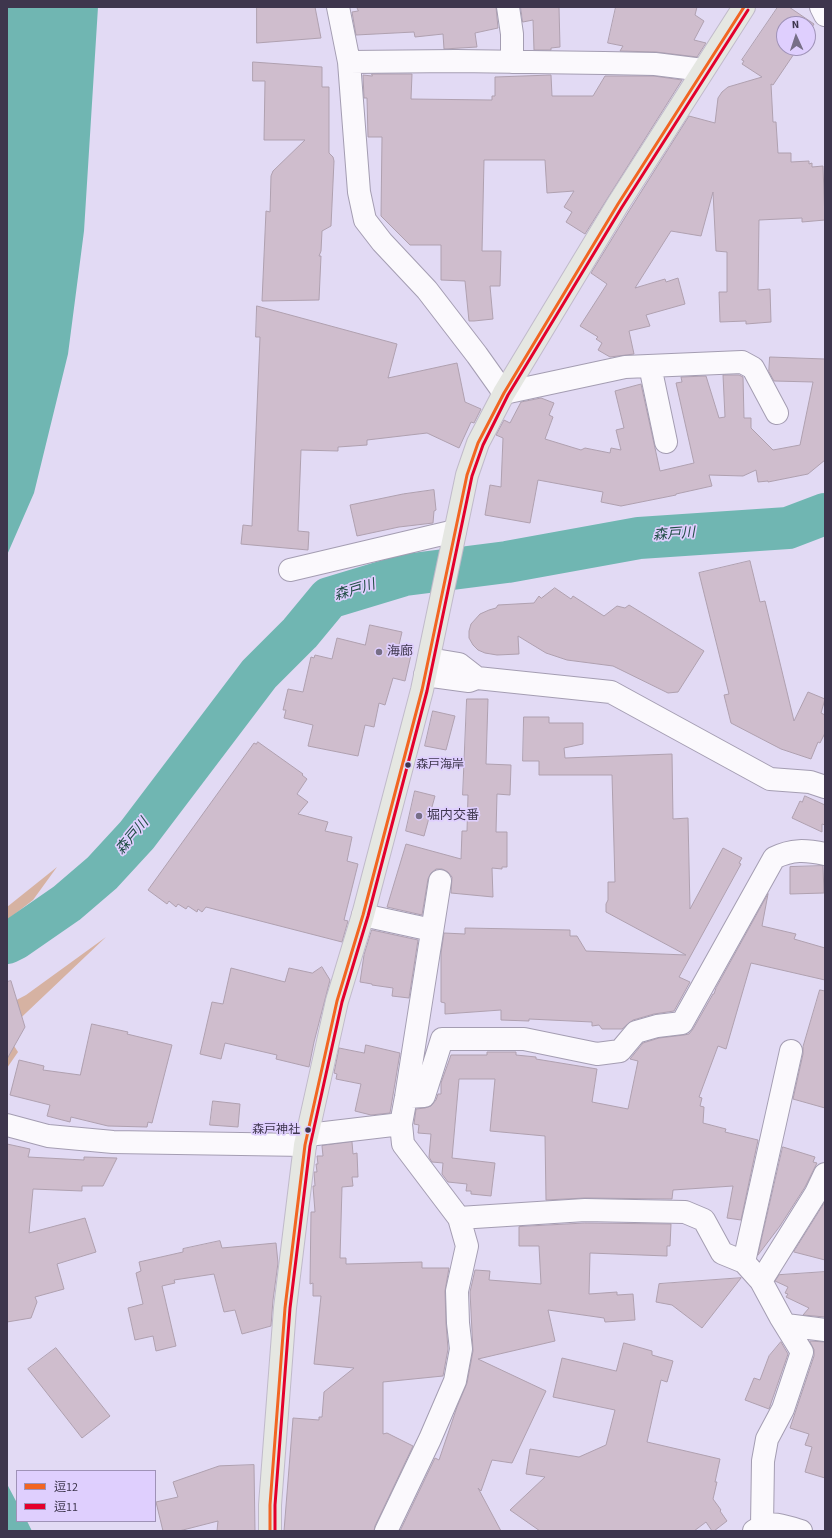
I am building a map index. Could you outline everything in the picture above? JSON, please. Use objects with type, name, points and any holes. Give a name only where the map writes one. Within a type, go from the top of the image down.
[{"type":"main road","points":[[270,1531],[270,1505],[285,1308],[307,1140],[337,1002],[363,914],[427,667],[468,475],[478,443],[504,392],[618,204],[744,7]]},
{"type":"street","points":[[338,7],[349,62],[359,192],[365,220],[382,242],[427,290],[504,392],[625,367],[742,362],[753,368],[777,413]]},
{"type":"street","points":[[508,7],[512,34],[512,62]]},
{"type":"street","points":[[821,7],[825,15]]},
{"type":"street","points":[[349,62],[655,64],[704,70]]},
{"type":"street","points":[[650,366],[666,442]]},
{"type":"street","points":[[290,570],[455,531]]},
{"type":"street","points":[[427,667],[459,664],[476,678],[611,692],[770,779],[810,782],[825,787]]},
{"type":"street","points":[[406,1097],[424,1096],[442,1039],[524,1039],[597,1054],[620,1051],[636,1032],[657,1026],[682,1022],[774,858],[785,853],[806,850],[825,854]]},
{"type":"street","points":[[386,1531],[430,1439],[455,1381],[461,1348],[458,1323],[457,1291],[467,1246],[459,1218],[403,1144],[401,1124],[440,881]]},
{"type":"street","points":[[363,914],[432,930]]},
{"type":"street","points":[[744,1262],[791,1051]]},
{"type":"street","points":[[7,1125],[48,1136],[113,1142],[307,1140],[401,1124]]},
{"type":"street","points":[[761,1281],[816,1193],[825,1174]]},
{"type":"street","points":[[459,1218],[585,1210],[685,1212],[704,1220],[722,1253],[744,1262],[761,1281],[802,1352],[783,1409],[767,1439],[763,1461],[758,1528],[771,1523],[801,1531]]},
{"type":"street","points":[[786,1325],[825,1330]]},
{"type":"shaded area","points":[[7,7],[98,7],[84,231],[68,354],[34,493],[7,555]]},
{"type":"shaded area","points":[[57,867],[33,900],[7,920],[7,907]]},
{"type":"shaded area","points":[[106,937],[7,1031],[7,1005],[26,995]]},
{"type":"shaded area","points":[[7,1035],[18,1052],[7,1068]]},
{"type":"shaded area","points":[[7,1484],[16,1501],[16,1522],[28,1522],[32,1531],[7,1531]]},
{"type":"building","points":[[257,7],[315,7],[321,38],[257,43]]},
{"type":"building","points":[[357,7],[496,7],[498,28],[475,33],[477,47],[444,49],[443,34],[415,37],[414,32],[356,35],[352,12],[358,11]]},
{"type":"building","points":[[521,7],[559,7],[560,47],[551,48],[551,50],[534,50],[533,20],[523,22]]},
{"type":"building","points":[[616,7],[697,7],[695,15],[704,21],[694,40],[706,43],[697,57],[656,52],[620,51],[623,46],[608,43]]},
{"type":"building","points":[[778,7],[789,7],[802,16],[776,16],[776,56],[793,56],[773,85],[771,84],[773,122],[776,122],[778,153],[791,153],[791,162],[809,161],[809,164],[812,163],[812,167],[823,166],[825,220],[802,222],[802,218],[759,220],[758,290],[770,289],[771,322],[746,324],[746,321],[720,322],[719,292],[727,292],[727,252],[716,251],[713,192],[701,236],[671,231],[635,288],[665,279],[666,282],[678,278],[685,304],[646,315],[650,326],[629,331],[634,354],[610,357],[598,350],[602,343],[596,339],[598,337],[580,326],[607,284],[591,273],[689,116],[715,123],[718,98],[722,92],[728,87],[762,77],[742,64],[744,61],[742,60]]},
{"type":"building","points":[[253,62],[322,67],[322,87],[329,87],[329,153],[333,157],[334,161],[331,226],[322,231],[321,251],[319,256],[321,256],[319,300],[262,301],[266,211],[270,212],[271,176],[273,171],[305,140],[264,140],[265,81],[253,81]]},
{"type":"building","points":[[372,74],[412,74],[411,99],[492,100],[492,96],[495,96],[495,77],[551,75],[552,96],[593,96],[605,76],[654,76],[682,80],[585,234],[566,222],[572,212],[564,207],[574,191],[547,193],[545,160],[484,160],[482,251],[501,251],[500,286],[490,286],[493,319],[469,321],[465,281],[441,280],[441,245],[410,245],[381,216],[382,137],[368,137],[367,98],[364,98],[363,75],[372,76]]},
{"type":"building","points":[[257,306],[397,344],[388,378],[457,363],[465,402],[481,409],[474,423],[471,422],[459,448],[427,433],[367,440],[367,445],[338,447],[338,451],[301,450],[298,531],[309,532],[308,550],[241,544],[243,525],[252,526],[260,337],[256,337]]},
{"type":"building","points":[[770,357],[825,359],[825,460],[808,474],[768,482],[758,482],[756,470],[743,476],[709,475],[712,486],[621,506],[601,502],[603,492],[538,480],[530,523],[485,515],[490,485],[501,487],[503,438],[496,435],[504,420],[510,423],[521,402],[541,398],[554,403],[549,415],[553,417],[545,439],[581,450],[585,448],[610,453],[611,448],[621,450],[616,430],[624,428],[615,391],[641,384],[660,471],[694,463],[676,383],[682,382],[681,377],[706,376],[719,418],[725,417],[723,375],[739,375],[743,377],[744,418],[751,418],[751,428],[773,450],[800,445],[813,382],[774,381],[769,372]]},
{"type":"building","points":[[434,490],[436,510],[434,511],[433,523],[399,527],[357,536],[350,505],[403,494]]},
{"type":"building","points":[[750,561],[760,602],[765,601],[794,721],[808,692],[825,699],[821,713],[825,715],[825,733],[820,743],[818,742],[811,759],[781,749],[731,723],[724,695],[729,694],[699,573]]},
{"type":"building","points":[[555,588],[571,599],[573,596],[604,616],[617,606],[625,608],[629,605],[704,651],[678,692],[668,693],[613,666],[567,660],[546,653],[518,636],[519,654],[497,655],[485,653],[478,650],[473,645],[469,638],[469,631],[471,624],[480,614],[496,608],[498,605],[534,603],[539,596],[541,598]]},
{"type":"building","points":[[370,625],[402,632],[398,649],[408,651],[407,654],[411,655],[405,681],[393,678],[385,705],[379,703],[374,727],[365,725],[358,756],[308,746],[313,725],[284,718],[286,710],[283,710],[288,689],[303,692],[311,657],[314,658],[315,655],[332,659],[337,638],[365,645]]},
{"type":"building","points":[[467,699],[488,699],[486,764],[511,765],[510,795],[497,794],[496,832],[507,832],[507,867],[502,867],[502,869],[492,868],[493,897],[451,893],[452,877],[448,872],[442,869],[436,869],[431,873],[428,879],[422,915],[387,907],[406,844],[461,859],[462,831],[467,831],[468,795],[463,795]]},
{"type":"building","points":[[433,711],[455,716],[446,750],[425,746]]},
{"type":"building","points":[[524,717],[549,717],[549,723],[583,723],[583,744],[564,748],[565,758],[672,754],[673,819],[688,818],[690,909],[723,848],[742,858],[739,863],[741,864],[679,977],[690,982],[674,1011],[654,1014],[633,1020],[622,1029],[602,1029],[599,1025],[592,1026],[592,1022],[529,1019],[529,1021],[501,1020],[501,1010],[445,1014],[445,1003],[441,1002],[441,953],[444,933],[465,934],[465,928],[570,930],[570,936],[577,936],[586,951],[686,955],[606,912],[608,882],[615,882],[612,775],[539,775],[539,761],[523,761]]},
{"type":"building","points":[[258,742],[303,774],[302,775],[307,779],[297,794],[308,802],[298,814],[328,822],[325,831],[352,837],[347,861],[358,864],[344,920],[348,921],[342,942],[206,907],[202,912],[198,909],[197,912],[188,906],[186,909],[178,904],[176,907],[169,901],[167,904],[148,890],[254,743],[256,744]]},
{"type":"building","name":"堀内交番","points":[[415,791],[435,796],[424,836],[406,831]]},
{"type":"building","points":[[805,796],[825,805],[825,825],[822,824],[822,832],[792,818],[800,801],[802,802]]},
{"type":"building","points":[[823,866],[824,893],[790,894],[790,867]]},
{"type":"building","points":[[768,894],[762,926],[796,934],[794,939],[825,948],[825,980],[751,963],[726,1049],[718,1046],[699,1097],[702,1098],[700,1106],[704,1107],[703,1123],[726,1129],[725,1132],[758,1140],[741,1220],[727,1218],[733,1186],[673,1190],[672,1199],[585,1198],[546,1200],[545,1136],[490,1131],[495,1079],[459,1079],[452,1158],[495,1163],[491,1196],[471,1194],[471,1191],[466,1191],[467,1184],[448,1182],[442,1174],[443,1163],[432,1162],[429,1157],[431,1134],[418,1133],[419,1125],[414,1124],[416,1109],[431,1106],[436,1100],[438,1094],[441,1094],[441,1083],[451,1055],[487,1055],[487,1052],[516,1052],[516,1055],[536,1057],[536,1059],[597,1069],[592,1102],[628,1109],[638,1061],[630,1059],[643,1043],[659,1038],[689,1034],[714,994]]},
{"type":"building","points":[[372,930],[418,940],[409,998],[392,996],[393,988],[360,982],[364,955]]},
{"type":"building","points":[[322,967],[330,980],[309,1067],[276,1059],[277,1055],[225,1043],[221,1059],[200,1054],[212,1002],[223,1004],[231,968],[285,982],[289,968],[312,973]]},
{"type":"building","points":[[11,981],[25,1027],[7,1059],[7,982]]},
{"type":"building","points":[[820,990],[825,991],[825,1108],[793,1099],[803,1054],[803,1047]]},
{"type":"building","points":[[92,1024],[128,1032],[127,1034],[172,1045],[152,1123],[148,1122],[147,1127],[108,1126],[71,1117],[70,1122],[47,1116],[50,1105],[10,1095],[19,1060],[44,1066],[43,1070],[80,1075]]},
{"type":"building","points":[[366,1045],[400,1053],[390,1113],[371,1115],[355,1111],[361,1084],[336,1079],[337,1074],[334,1073],[339,1048],[364,1053]]},
{"type":"building","points":[[213,1101],[240,1104],[238,1127],[210,1125]]},
{"type":"building","points":[[352,1142],[353,1154],[357,1153],[358,1177],[352,1177],[353,1186],[342,1187],[340,1258],[346,1258],[346,1264],[422,1262],[422,1268],[449,1268],[445,1291],[448,1349],[443,1376],[383,1382],[383,1434],[387,1433],[413,1446],[374,1531],[284,1531],[293,1418],[319,1420],[319,1417],[322,1417],[324,1392],[354,1368],[314,1364],[321,1296],[313,1296],[313,1283],[310,1284],[311,1212],[315,1212],[313,1186],[315,1186],[314,1172],[317,1172],[317,1156],[323,1156],[322,1146]]},
{"type":"building","points":[[7,1144],[30,1149],[28,1157],[84,1160],[84,1157],[117,1158],[103,1186],[82,1186],[82,1191],[33,1189],[29,1233],[85,1218],[96,1252],[57,1264],[64,1289],[35,1297],[37,1302],[31,1318],[7,1322]]},
{"type":"building","points":[[783,1147],[815,1157],[813,1162],[817,1163],[805,1187],[780,1226],[758,1255]]},
{"type":"building","points":[[825,1202],[825,1260],[794,1252]]},
{"type":"building","points":[[585,1223],[671,1224],[670,1246],[667,1246],[667,1256],[590,1253],[589,1294],[617,1292],[617,1295],[633,1294],[635,1320],[605,1322],[604,1318],[548,1310],[555,1341],[478,1359],[546,1391],[512,1463],[492,1460],[481,1491],[478,1488],[501,1531],[400,1531],[435,1458],[439,1460],[467,1383],[473,1351],[470,1292],[475,1270],[490,1271],[489,1280],[541,1284],[539,1246],[519,1246],[519,1227]]},
{"type":"building","points":[[220,1241],[222,1248],[276,1243],[278,1263],[271,1326],[242,1334],[235,1310],[224,1312],[214,1274],[174,1280],[175,1283],[162,1286],[176,1346],[156,1351],[153,1336],[135,1340],[128,1308],[143,1304],[136,1273],[141,1271],[139,1262],[183,1252],[183,1249]]},
{"type":"building","points":[[825,1272],[825,1317],[803,1315],[809,1308],[786,1297],[788,1294],[785,1293],[788,1287],[775,1281],[779,1275]]},
{"type":"building","points":[[741,1278],[702,1328],[672,1305],[656,1302],[659,1284]]},
{"type":"building","points":[[810,1341],[825,1342],[825,1478],[805,1472],[812,1447],[805,1445],[809,1434],[790,1428],[814,1356],[814,1350]]},
{"type":"building","points":[[781,1342],[788,1354],[769,1409],[745,1400],[754,1378],[760,1380],[769,1356]]},
{"type":"building","points":[[624,1343],[652,1351],[652,1355],[673,1361],[667,1382],[661,1380],[647,1442],[720,1459],[713,1499],[727,1521],[714,1531],[712,1531],[706,1522],[694,1531],[540,1531],[510,1510],[545,1477],[526,1474],[530,1449],[579,1457],[606,1445],[615,1410],[553,1397],[562,1358],[616,1371]]},
{"type":"building","points":[[56,1348],[110,1416],[82,1438],[28,1369]]},
{"type":"building","points":[[254,1465],[255,1531],[217,1531],[218,1521],[179,1531],[163,1531],[156,1502],[178,1497],[173,1482],[219,1466]]},
{"type":"waterway","name":"森戸川","points":[[7,943],[67,903],[102,873],[137,835],[259,674],[300,633],[329,598],[405,575],[507,562],[639,538],[788,528],[825,514]]},
{"type":"transit line","name":"逗12","points":[[270,1531],[270,1505],[285,1308],[305,1145],[337,1001],[363,915],[422,690],[467,475],[478,443],[504,393],[618,204],[744,7]]},
{"type":"transit line","name":"逗11","points":[[275,1531],[275,1505],[290,1308],[310,1146],[342,1002],[368,916],[427,691],[472,476],[483,445],[508,395],[622,207],[748,10]]},
{"type":"place","name":"海廊","points":[[379,652]]},
{"type":"place","name":"森戸海岸","points":[[408,765]]},
{"type":"place","name":"堀内交番","points":[[419,816]]},
{"type":"place","name":"森戸神社","points":[[308,1130]]}]
